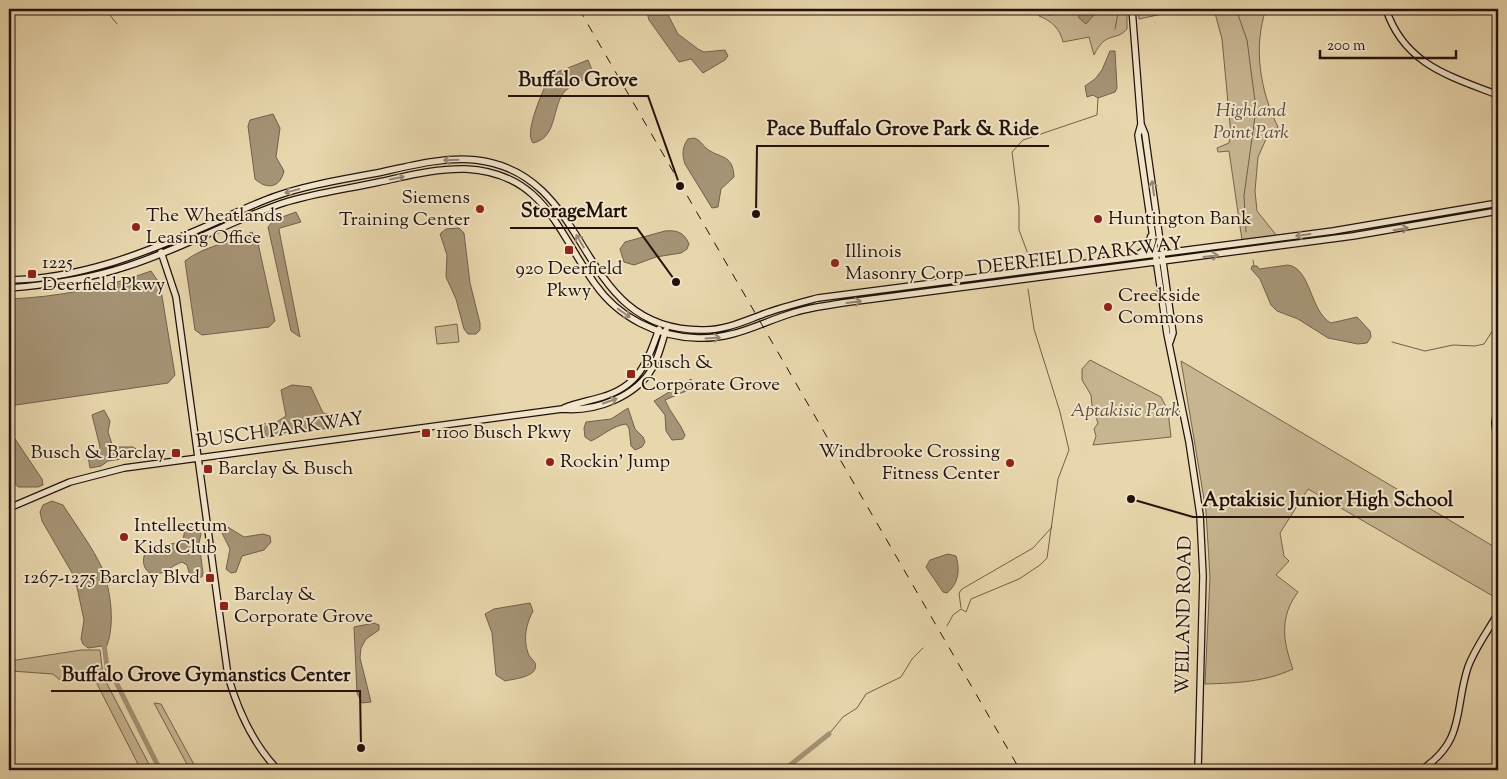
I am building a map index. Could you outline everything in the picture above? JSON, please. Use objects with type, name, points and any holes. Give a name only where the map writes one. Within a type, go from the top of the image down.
[{"type":"main road","name":"WEILAND ROAD","points":[[1132,9],[1141,124],[1145,134],[1162,254],[1160,261],[1167,334],[1197,490],[1202,536],[1203,576],[1198,770]]},
{"type":"main road","points":[[1386,9],[1396,32],[1413,54],[1440,71],[1498,95]]},
{"type":"main road","name":"WEILAND ROAD","points":[[1141,124],[1138,135],[1155,255],[1160,261]]},
{"type":"main road","name":"DEERFIELD PARKWAY","points":[[9,280],[80,272],[105,266],[159,247],[289,192],[437,161],[478,160],[506,168],[540,188],[558,206],[610,288],[636,311],[661,324],[687,330],[718,329],[818,298],[1401,221],[1498,203]]},
{"type":"main road","name":"DEERFIELD PARKWAY","points":[[9,288],[63,282],[95,276],[162,254],[266,210],[305,197],[438,170],[467,169],[485,171],[515,183],[543,204],[560,225],[594,284],[626,315],[658,332],[698,338],[729,336],[805,309],[1353,236],[1498,211]]},
{"type":"main road","points":[[1133,257],[1146,249],[1152,232]]},
{"type":"main road","points":[[159,247],[176,297],[228,676],[246,723],[263,752],[278,770]]},
{"type":"main road","name":"BUSCH PARKWAY","points":[[9,508],[70,482],[130,467],[562,409],[616,391],[629,383],[646,364],[661,324]]},
{"type":"main road","name":"BUSCH PARKWAY","points":[[562,409],[574,410],[603,404],[633,390],[652,368],[667,326]]},
{"type":"main road","points":[[1498,401],[1495,423],[1498,449]]},
{"type":"main road","points":[[1421,770],[1441,752],[1454,732],[1460,713],[1469,666],[1498,613]]},
{"type":"green space","points":[[1064,9],[1127,9],[1127,29],[1123,33],[1103,42],[1094,55],[1089,37],[1063,42],[1055,26],[1039,16],[1040,12],[1050,15],[1064,13]]},
{"type":"green space","points":[[1138,9],[1185,9],[1139,19]]},
{"type":"green space","name":"Highland Point Park","points":[[1205,9],[1266,9],[1260,38],[1260,69],[1267,99],[1278,127],[1267,137],[1258,157],[1255,191],[1257,211],[1277,236],[1242,240],[1229,151],[1218,152],[1217,148],[1229,143],[1231,135],[1222,39],[1215,13]]},
{"type":"green space","points":[[457,324],[459,342],[437,344],[435,327]]},
{"type":"green space","name":"Aptakisic Park","points":[[1090,360],[1161,397],[1168,411],[1171,437],[1093,445],[1096,436],[1094,429],[1098,423],[1092,406],[1091,395],[1082,380],[1082,369]]},
{"type":"green space","points":[[1181,361],[1498,549],[1498,599],[1308,489],[1280,533],[1284,556],[1289,561],[1276,575],[1298,592],[1292,601],[1285,620],[1285,639],[1293,669],[1261,679],[1205,684],[1210,577],[1206,511]]},
{"type":"green space","points":[[81,650],[100,650],[103,676],[152,770],[141,770],[92,674],[60,680],[53,674],[11,671],[10,661]]},
{"type":"green space","points":[[154,703],[161,704],[197,770],[190,770]]},
{"type":"shaded area","points":[[646,9],[665,9],[678,34],[698,49],[704,52],[725,50],[728,56],[725,60],[703,73],[691,59],[679,62],[649,20]]},
{"type":"shaded area","points":[[1077,9],[1099,9],[1086,24],[1079,18]]},
{"type":"shaded area","points":[[1110,51],[1115,51],[1117,88],[1115,92],[1098,98],[1093,95],[1087,97],[1085,86],[1095,79],[1102,70]]},
{"type":"shaded area","points":[[588,60],[592,70],[590,74],[565,91],[559,102],[550,130],[546,136],[533,143],[531,129],[533,120],[550,75]]},
{"type":"shaded area","points":[[273,114],[280,128],[276,157],[284,171],[276,184],[268,186],[255,179],[248,126],[250,120]]},
{"type":"shaded area","points":[[694,138],[706,148],[728,160],[733,169],[734,177],[721,189],[718,207],[712,208],[685,164],[683,154],[685,145],[688,139]]},
{"type":"shaded area","points":[[296,212],[301,222],[280,228],[279,230],[300,337],[291,331],[268,227],[274,220]]},
{"type":"shaded area","points":[[459,228],[464,233],[470,283],[480,323],[480,330],[476,334],[468,334],[464,329],[456,299],[446,277],[447,255],[440,234],[446,229]]},
{"type":"shaded area","points":[[665,231],[682,234],[689,244],[687,249],[681,253],[656,257],[634,265],[624,262],[620,249],[625,242]]},
{"type":"shaded area","points":[[252,232],[258,243],[275,321],[269,327],[202,335],[195,330],[185,261],[209,248]]},
{"type":"shaded area","points":[[1288,265],[1296,268],[1301,274],[1324,317],[1331,323],[1357,317],[1370,331],[1371,337],[1367,343],[1358,344],[1328,338],[1298,319],[1277,311],[1271,305],[1260,279],[1251,269],[1252,266],[1257,266],[1259,269]]},
{"type":"shaded area","points":[[151,271],[160,284],[175,375],[168,383],[9,406],[9,299],[81,291]]},
{"type":"shaded area","points":[[691,379],[693,388],[665,400],[685,435],[683,439],[672,440],[666,431],[665,415],[654,401]]},
{"type":"shaded area","points":[[292,385],[311,387],[323,413],[333,415],[338,426],[333,429],[294,428],[278,437],[264,436],[260,424],[275,423],[286,416],[281,390]]},
{"type":"shaded area","points":[[628,408],[635,429],[645,442],[642,447],[635,450],[631,446],[629,428],[626,424],[612,429],[591,441],[585,437],[584,428],[586,422],[611,419]]},
{"type":"shaded area","points":[[104,410],[110,421],[108,432],[113,447],[133,447],[136,449],[129,458],[108,461],[101,466],[90,468],[88,456],[98,454],[100,447],[92,415]]},
{"type":"shaded area","points":[[9,430],[42,479],[43,485],[38,487],[18,487],[9,476]]},
{"type":"shaded area","points":[[52,501],[63,505],[89,544],[102,568],[108,587],[111,609],[110,631],[105,650],[102,646],[88,648],[81,639],[84,620],[75,578],[42,521],[40,512],[43,505]]},
{"type":"shaded area","points":[[189,525],[195,525],[201,534],[199,543],[202,577],[193,578],[190,576],[187,565],[182,562],[157,574],[148,572],[143,561],[146,552],[153,547],[183,540],[185,529]]},
{"type":"shaded area","points":[[226,526],[244,537],[263,534],[270,536],[271,542],[264,550],[242,556],[236,572],[231,573],[226,569],[230,549],[221,531]]},
{"type":"shaded area","points":[[948,554],[956,556],[958,576],[954,585],[947,593],[943,592],[926,567],[930,560]]},
{"type":"shaded area","points":[[530,603],[533,611],[527,626],[526,648],[535,663],[535,668],[530,674],[505,681],[496,675],[492,633],[485,614],[494,609]]},
{"type":"shaded area","points":[[374,623],[379,625],[379,630],[366,639],[361,648],[360,658],[371,702],[362,703],[357,693],[354,627]]},
{"type":"waterway","points":[[105,9],[117,24]]},
{"type":"waterway","points":[[1115,29],[1118,13],[1124,9]]},
{"type":"waterway","points":[[1236,9],[1247,40],[1256,109],[1244,196],[1246,232]]},
{"type":"waterway","points":[[1031,262],[1019,230],[1019,207],[1012,152],[1023,140],[1097,115],[1098,98]]},
{"type":"waterway","points":[[1253,260],[1254,266]]},
{"type":"waterway","points":[[947,626],[953,615],[961,609],[966,612],[971,599],[1019,579],[1047,558],[1058,479],[1069,450],[1060,412],[1034,329],[1028,289]]},
{"type":"waterway","points":[[1392,342],[1425,351],[1453,345],[1475,346],[1484,344],[1493,330],[1498,328]]},
{"type":"waterway","points":[[961,608],[959,593],[962,589],[1033,548],[1052,527]]},
{"type":"waterway","points":[[104,644],[108,675],[115,680],[160,770]]},
{"type":"waterway","points":[[829,734],[843,717],[857,708],[866,694],[901,677],[912,659],[923,648]]},
{"type":"waterway","points":[[784,770],[829,734]]},
{"type":"railway","points":[[579,9],[1020,770]]},
{"type":"place","name":"Buffalo Grove","points":[[680,186]]},
{"type":"place","name":"Siemens Training Center","points":[[480,209]]},
{"type":"place","name":"Pace Buffalo Grove Park & Ride","points":[[756,214]]},
{"type":"place","name":"Huntington Bank","points":[[1098,219]]},
{"type":"place","name":"The Wheatlands Leasing Office","points":[[136,227]]},
{"type":"place","name":"920 Deerfield Pkwy","points":[[569,250]]},
{"type":"place","name":"Illinois Masonry Corp","points":[[835,263]]},
{"type":"place","name":"1225 Deerfield Pkwy","points":[[32,274]]},
{"type":"place","name":"StorageMart","points":[[676,282]]},
{"type":"place","name":"Creekside Commons","points":[[1108,307]]},
{"type":"place","name":"Busch & Corporate Grove","points":[[631,374]]},
{"type":"place","name":"1100 Busch Pkwy","points":[[426,433]]},
{"type":"place","name":"Busch & Barclay","points":[[176,453]]},
{"type":"place","name":"Rockin' Jump","points":[[550,462]]},
{"type":"place","name":"Windbrooke Crossing Fitness Center","points":[[1010,463]]},
{"type":"place","name":"Barclay & Busch","points":[[208,469]]},
{"type":"place","name":"Aptakisic Junior High School","points":[[1131,499]]},
{"type":"place","name":"Intellectum Kids Club","points":[[124,537]]},
{"type":"place","name":"1267-1275 Barclay Blvd","points":[[210,578]]},
{"type":"place","name":"Barclay & Corporate Grove","points":[[224,606]]},
{"type":"place","name":"Buffalo Grove Gymanstics Center","points":[[361,748]]}]
